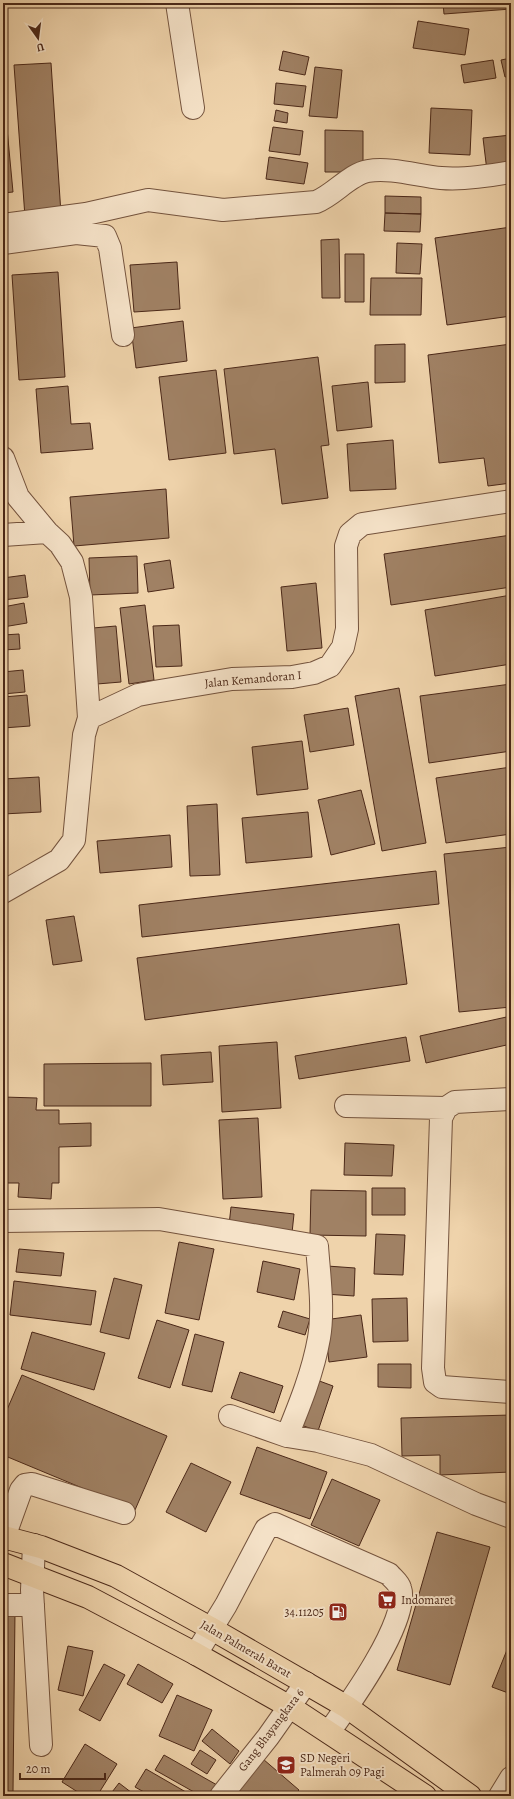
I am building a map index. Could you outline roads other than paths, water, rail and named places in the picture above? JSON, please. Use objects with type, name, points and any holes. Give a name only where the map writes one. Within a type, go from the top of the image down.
[{"type":"main road","name":"Jalan Palmerah Barat","points":[[3,1538],[34,1545],[116,1576],[212,1629],[346,1707],[470,1796]]},
{"type":"main road","points":[[3,1564],[88,1598],[196,1654],[290,1707],[425,1796]]},
{"type":"street","points":[[177,3],[193,108]]},
{"type":"street","points":[[3,225],[86,214],[148,200],[223,210],[316,202],[325,198],[357,176],[368,171],[382,170],[443,178],[489,176],[511,172]]},
{"type":"street","points":[[3,243],[76,233],[106,236],[110,248],[123,335]]},
{"type":"street","points":[[3,458],[18,497],[47,532],[60,544],[72,562],[81,597],[89,718],[84,735],[74,840],[59,860],[3,892]]},
{"type":"street","name":"Jalan Kemandoran I","points":[[89,718],[138,695],[146,693],[232,679],[292,677],[314,673],[330,666],[344,647],[347,629],[346,546],[350,534],[362,524],[511,501]]},
{"type":"street","points":[[3,535],[47,532]]},
{"type":"street","points":[[511,1099],[455,1102],[446,1108],[441,1118],[432,1368],[435,1382],[442,1387],[511,1392]]},
{"type":"street","points":[[346,1106],[446,1108]]},
{"type":"street","points":[[3,1221],[159,1219],[317,1246],[320,1293],[319,1337],[307,1385],[287,1436]]},
{"type":"street","points":[[230,1416],[287,1436],[318,1441],[371,1455],[476,1504],[511,1518]]},
{"type":"street","points":[[3,1538],[21,1490],[25,1485],[32,1484],[124,1513]]},
{"type":"street","points":[[196,1654],[212,1629],[266,1529],[275,1524],[389,1574],[400,1588],[402,1604],[396,1622],[360,1689],[329,1732]]},
{"type":"street","points":[[34,1545],[32,1575],[33,1605],[42,1744]]},
{"type":"street","points":[[3,1605],[33,1605]]},
{"type":"street","name":"Gang Bhayangkara 6","points":[[221,1796],[290,1707],[306,1683]]},
{"type":"street","points":[[500,1796],[511,1778]]},
{"type":"place","name":"Indomaret","points":[[387,1600]]},
{"type":"place","name":"34.11205","points":[[338,1612]]},
{"type":"place","name":"SD Negeri Palmerah 09 Pagi","points":[[286,1765]]}]
